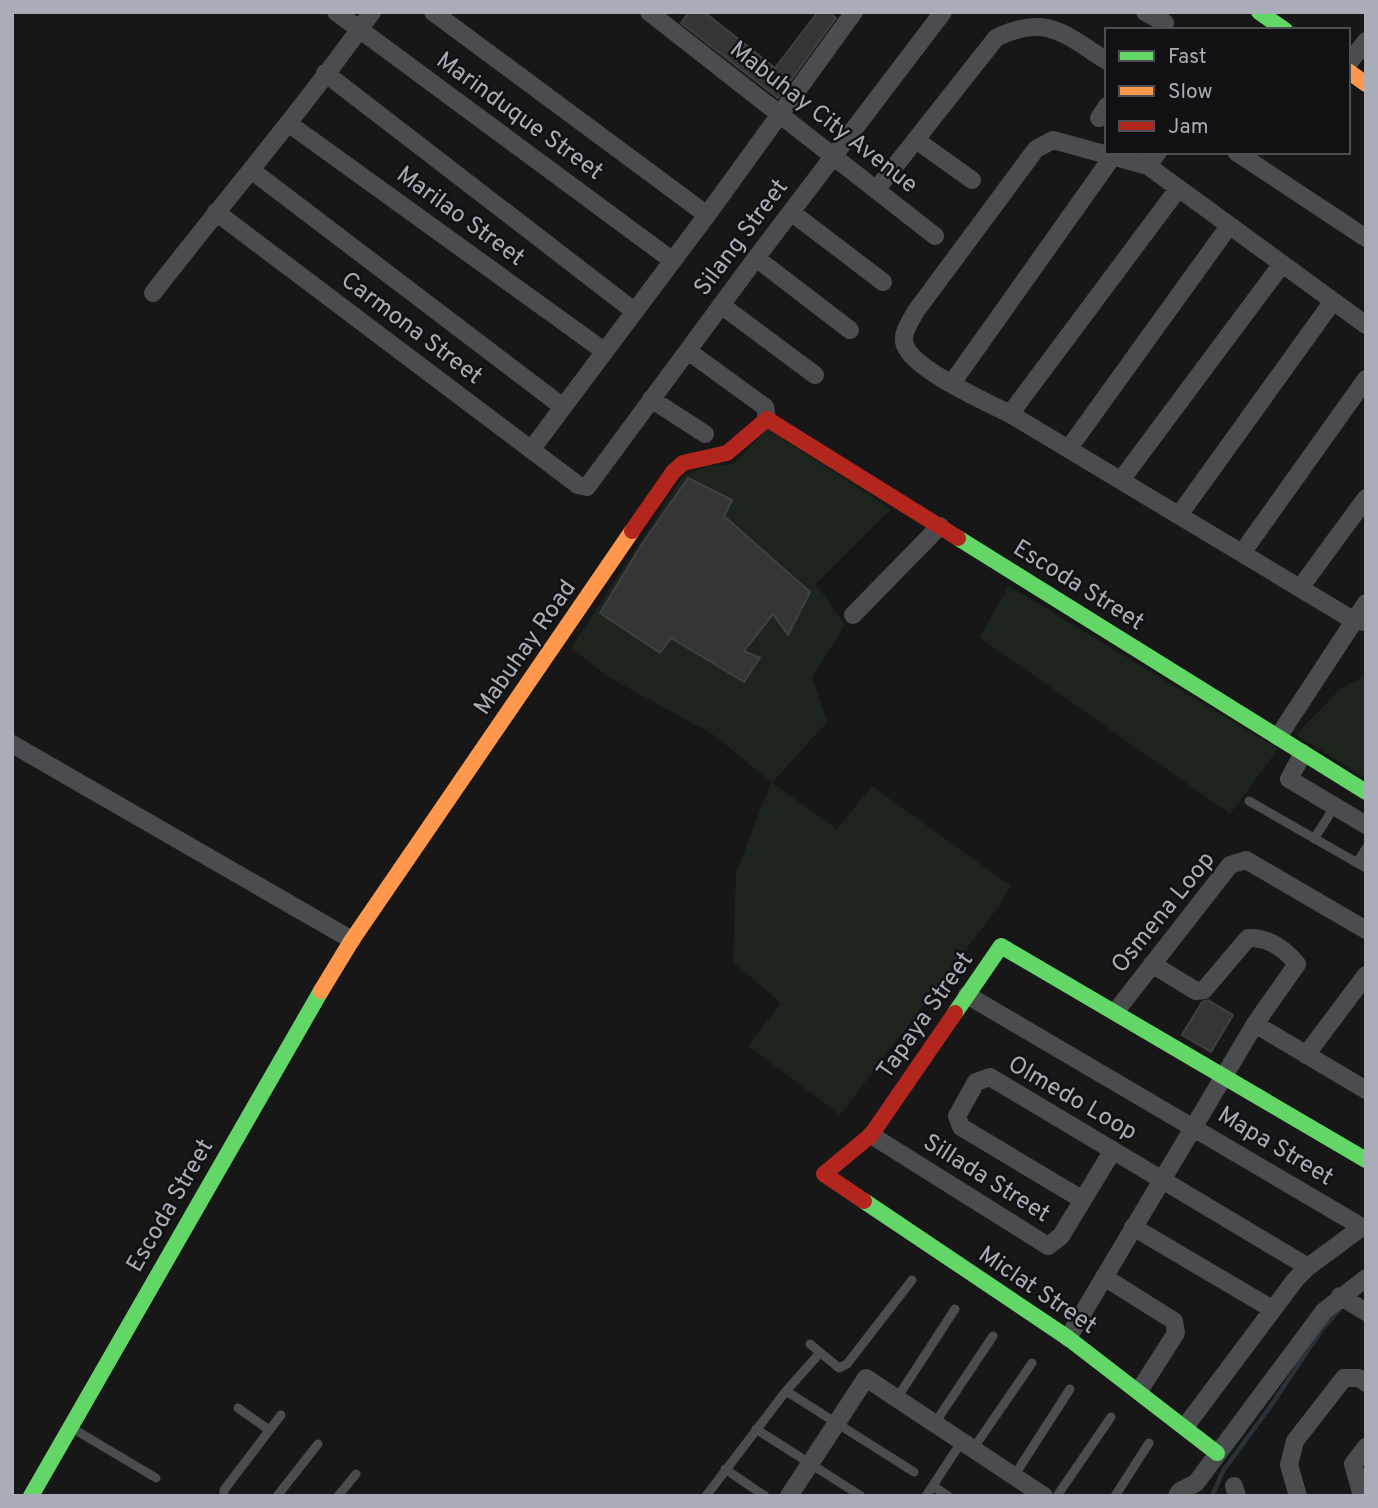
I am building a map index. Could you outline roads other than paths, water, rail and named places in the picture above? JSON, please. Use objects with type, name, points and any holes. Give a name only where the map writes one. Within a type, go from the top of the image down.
[{"type":"street","name":"Marinduque Street","points":[[336,12],[673,261]]},
{"type":"street","points":[[153,293],[372,12]]},
{"type":"street","points":[[433,12],[707,215]]},
{"type":"street","name":"Mabuhay City Avenue","points":[[649,12],[935,236]]},
{"type":"street","points":[[531,450],[855,12]]},
{"type":"street","name":"Silang Street","points":[[578,485],[587,487],[756,258],[943,12]]},
{"type":"street","points":[[1145,12],[1166,22]]},
{"type":"street","points":[[1259,12],[1282,28]]},
{"type":"street","points":[[877,190],[996,38],[1013,30],[1032,26],[1051,27],[1105,60]]},
{"type":"street","points":[[1350,61],[1366,41]]},
{"type":"street","points":[[1350,72],[1366,84]]},
{"type":"street","points":[[325,74],[634,311]]},
{"type":"street","name":"Marilao Street","points":[[288,123],[604,351]]},
{"type":"street","points":[[916,140],[972,180]]},
{"type":"street","points":[[1105,154],[1053,140],[1036,149],[916,311],[904,335],[904,344],[911,357],[1359,621]]},
{"type":"street","points":[[1106,154],[1153,159],[1178,189],[1366,325]]},
{"type":"street","points":[[1239,154],[1366,238]]},
{"type":"street","points":[[952,383],[1113,156]]},
{"type":"street","points":[[251,170],[563,407]]},
{"type":"street","points":[[1010,414],[1178,189]]},
{"type":"street","name":"Carmona Street","points":[[216,212],[578,485]]},
{"type":"street","points":[[791,212],[883,282]]},
{"type":"street","points":[[1069,448],[1229,226]]},
{"type":"street","points":[[756,258],[850,330]]},
{"type":"street","points":[[1121,480],[1282,264]]},
{"type":"street","points":[[1179,515],[1333,301]]},
{"type":"street","points":[[721,306],[815,375]]},
{"type":"street","points":[[688,351],[765,407],[767,419]]},
{"type":"street","points":[[1242,553],[1366,379]]},
{"type":"street","points":[[651,399],[705,434]]},
{"type":"street","name":"Escoda Street","points":[[767,419],[1366,792]]},
{"type":"street","name":"Mabuhay Road","points":[[352,940],[673,472],[683,463],[727,453],[767,419]]},
{"type":"street","points":[[1300,588],[1366,498]]},
{"type":"street","points":[[853,615],[940,526]]},
{"type":"street","points":[[1278,737],[1359,621],[1366,603]]},
{"type":"street","points":[[12,744],[352,940]]},
{"type":"street","points":[[1303,753],[1289,779],[1366,825]]},
{"type":"street","name":"Osmena Loop","points":[[1116,1011],[1230,865],[1246,860],[1366,930]]},
{"type":"street","points":[[1068,1338],[1255,1024],[1297,964],[1289,953],[1262,937],[1248,938],[1204,990],[1196,991],[1152,964]]},
{"type":"street","name":"Escoda Street","points":[[31,1496],[279,1062],[352,940]]},
{"type":"street","name":"Tapaya Street","points":[[824,1174],[871,1135],[1001,946],[1366,1160]]},
{"type":"street","points":[[1306,1055],[1366,975]]},
{"type":"street","name":"Mapa Street","points":[[967,995],[1362,1227],[1308,1267],[1272,1309],[1185,1427]]},
{"type":"street","points":[[1255,1024],[1306,1055],[1362,1081]]},
{"type":"street","name":"Olmedo Loop","points":[[1083,1200],[961,1127],[957,1116],[976,1082],[990,1077],[1308,1267]]},
{"type":"street","name":"Sillada Street","points":[[871,1135],[1048,1246],[1061,1236],[1113,1150]]},
{"type":"street","name":"Miclat Street","points":[[824,1174],[1068,1338],[1217,1453]]},
{"type":"street","points":[[1133,1227],[1272,1309]]},
{"type":"street","points":[[1104,1277],[1174,1321],[1176,1333],[1139,1391]]},
{"type":"street","points":[[1177,1496],[1180,1491],[1195,1489],[1217,1453],[1324,1311],[1366,1278]]},
{"type":"street","points":[[1340,1296],[1366,1312]]},
{"type":"street","points":[[789,1496],[866,1378],[1044,1496]]},
{"type":"street","points":[[1298,1496],[1289,1465],[1295,1441],[1344,1378],[1359,1378],[1366,1382]]},
{"type":"street","points":[[1363,1491],[1353,1464],[1366,1447]]},
{"type":"street","points":[[1010,1496],[1017,1478]]},
{"type":"lane","points":[[1249,801],[1366,868]]},
{"type":"lane","points":[[1314,839],[1335,806]]},
{"type":"lane","points":[[1357,863],[1366,848]]},
{"type":"lane","points":[[810,1344],[838,1368],[847,1364],[912,1279]]},
{"type":"lane","points":[[897,1398],[955,1309]]},
{"type":"lane","points":[[934,1423],[993,1336]]},
{"type":"lane","points":[[706,1496],[786,1391],[820,1353]]},
{"type":"lane","points":[[926,1496],[1032,1363]]},
{"type":"lane","points":[[1017,1478],[1070,1389]]},
{"type":"lane","points":[[786,1391],[914,1472]]},
{"type":"lane","points":[[238,1408],[269,1430]]},
{"type":"lane","points":[[224,1496],[224,1490],[281,1415]]},
{"type":"lane","points":[[1057,1496],[1111,1417]]},
{"type":"lane","points":[[70,1427],[156,1478]]},
{"type":"lane","points":[[756,1429],[861,1496]]},
{"type":"lane","points":[[1115,1496],[1149,1443]]},
{"type":"lane","points":[[277,1496],[318,1444]]},
{"type":"lane","points":[[725,1469],[765,1496]]},
{"type":"lane","points":[[338,1496],[356,1474]]},
{"type":"lane","points":[[933,1486],[948,1496]]},
{"type":"waterway","points":[[1212,1496],[1223,1471],[1323,1328],[1340,1309]]}]
